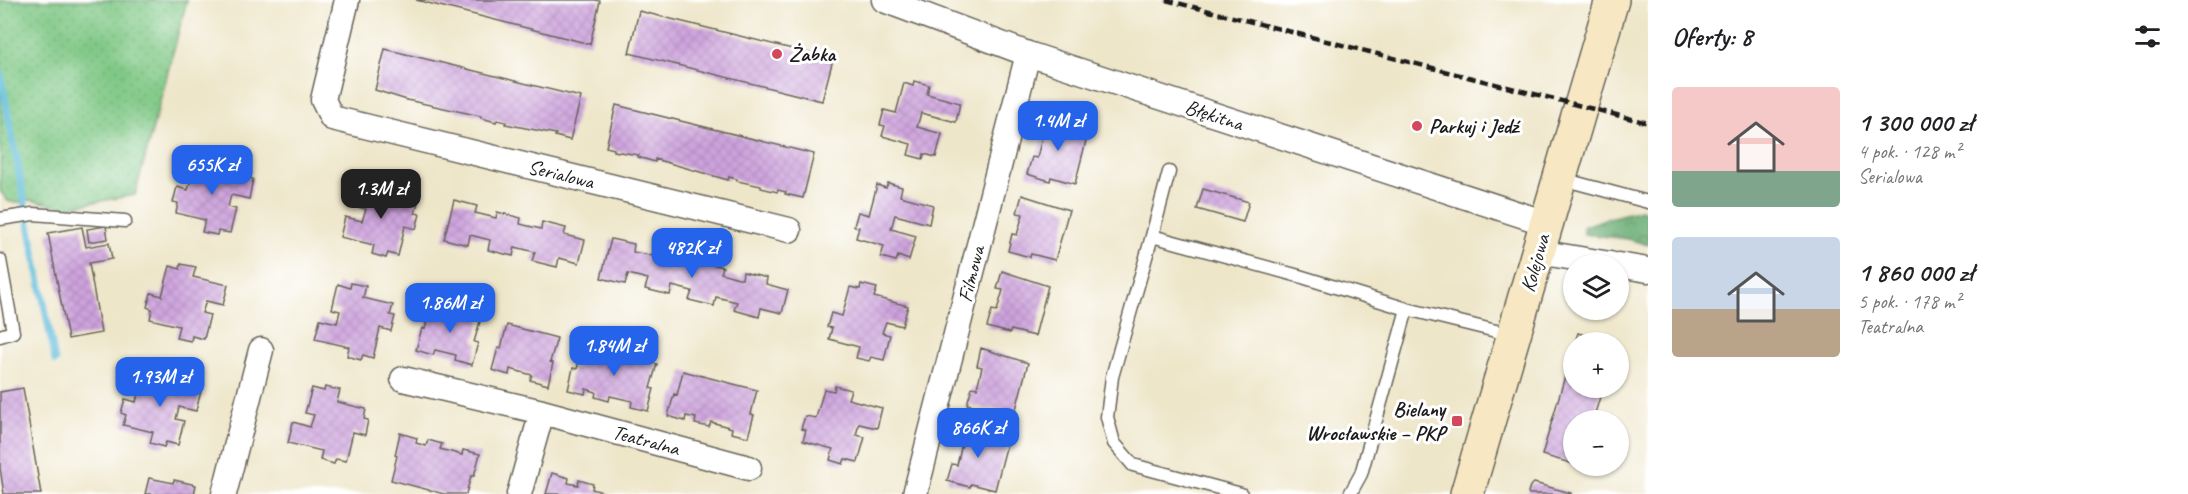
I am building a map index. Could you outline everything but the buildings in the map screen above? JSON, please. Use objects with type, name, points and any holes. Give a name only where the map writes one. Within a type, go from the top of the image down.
[{"type":"street","name":"Serialowa","points":[[347,0],[323,100],[332,118],[789,230]]},
{"type":"street","name":"Błękitna","points":[[884,0],[1584,254]]},
{"type":"street","name":"Kolejowa","points":[[1467,494],[1612,0]]},
{"type":"street","name":"Filmowa","points":[[915,494],[1028,54]]},
{"type":"street","points":[[1629,267],[1648,270]]},
{"type":"street","points":[[224,494],[261,350]]},
{"type":"street","name":"Teatralna","points":[[403,379],[542,412],[749,468]]},
{"type":"street","points":[[519,494],[542,412]]},
{"type":"lane","points":[[1169,172],[1112,376],[1107,417],[1114,443],[1133,465],[1241,494]]},
{"type":"lane","points":[[1560,179],[1648,202]]},
{"type":"lane","points":[[0,219],[33,214],[125,221]]},
{"type":"lane","points":[[1152,236],[1299,276],[1407,309],[1513,335]]},
{"type":"lane","points":[[0,260],[13,332],[0,336]]},
{"type":"lane","points":[[1350,494],[1361,474],[1407,309]]},
{"type":"green space","points":[[0,0],[187,0],[135,195],[66,207],[30,200],[15,203],[8,201],[0,191]]},
{"type":"green space","points":[[1640,210],[1648,212],[1648,245],[1628,239],[1584,234],[1583,227]]},
{"type":"waterway","points":[[0,72],[55,361]]},
{"type":"railway","points":[[1166,0],[1648,123]]},
{"type":"place","name":"Żabka","points":[[777,54]]},
{"type":"place","name":"Parkuj i Jedź","points":[[1417,126]]},
{"type":"place","name":"Bielany Wrocławskie – PKP","points":[[1457,421]]}]
